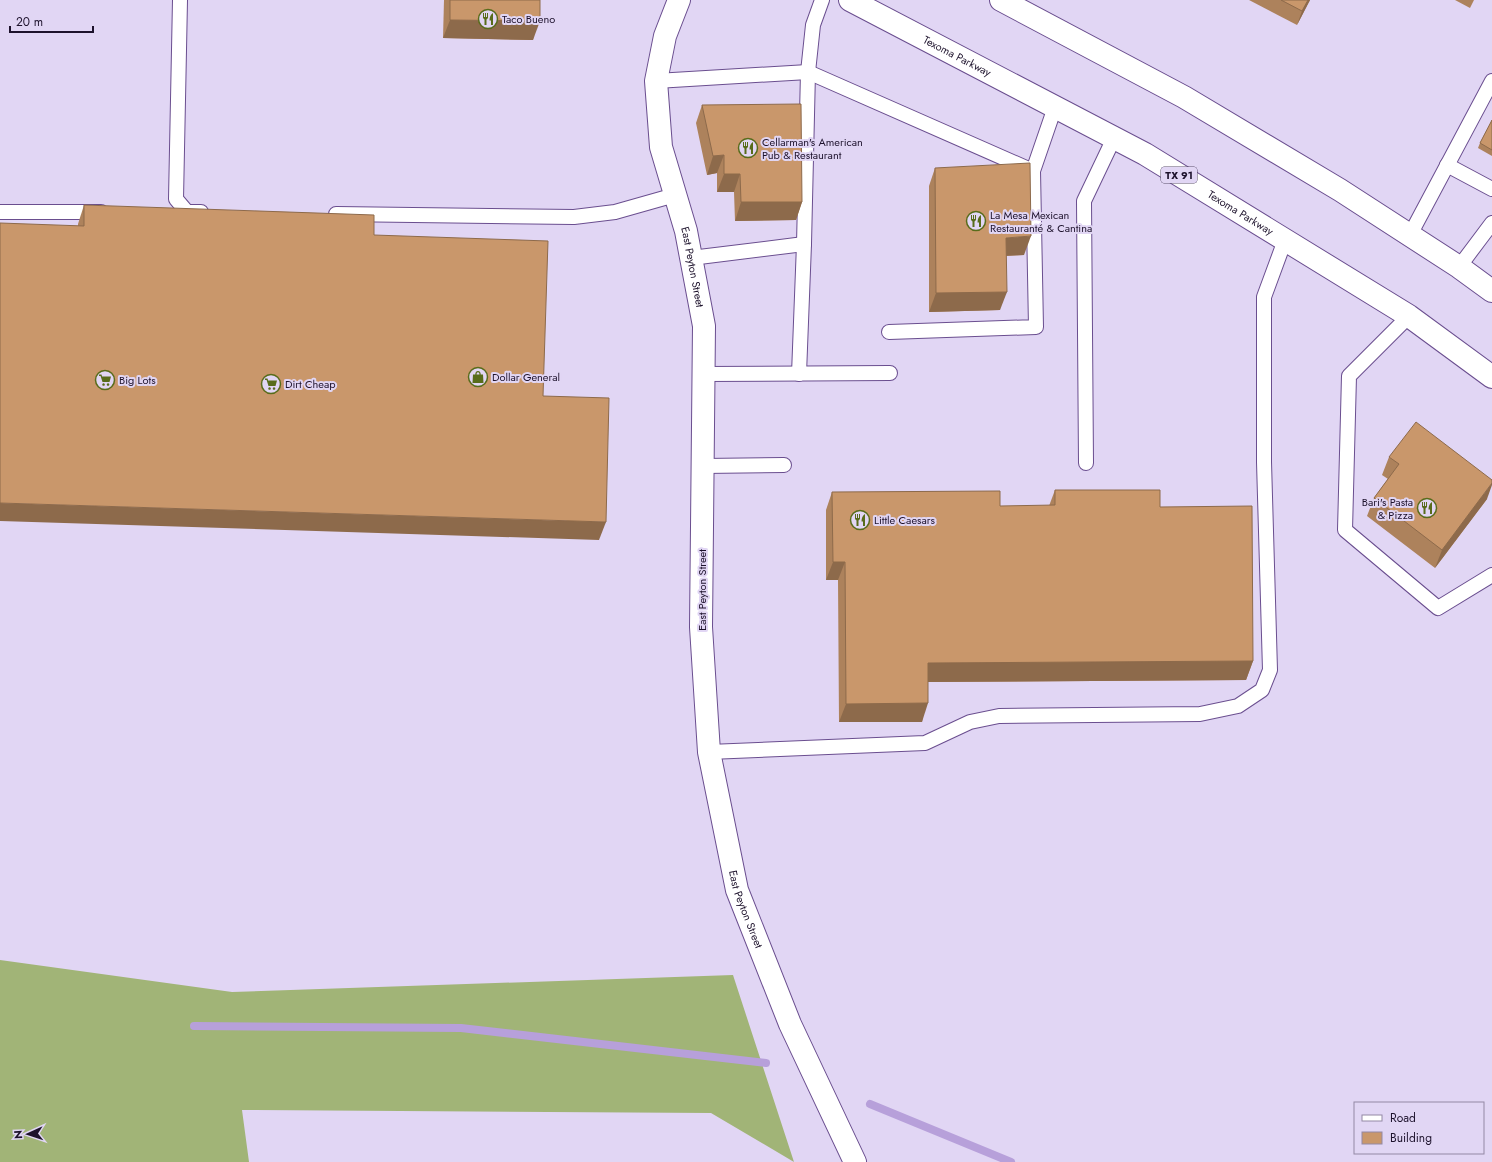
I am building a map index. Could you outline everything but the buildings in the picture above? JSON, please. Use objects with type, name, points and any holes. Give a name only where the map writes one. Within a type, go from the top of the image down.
[{"type":"main road","name":"East Peyton Street","points":[[679,0],[665,36],[656,81],[661,147],[686,231],[704,326],[701,627],[709,752],[737,890],[790,1024],[855,1162]]},
{"type":"main road","name":"Texoma Parkway","points":[[850,0],[1145,154],[1409,316],[1492,376]]},
{"type":"main road","points":[[1001,0],[1184,97],[1340,190],[1460,266],[1492,291]]},
{"type":"lane","points":[[180,0],[176,199],[187,212]]},
{"type":"lane","points":[[799,374],[808,72],[813,25],[822,0]]},
{"type":"lane","points":[[656,81],[808,72],[1033,171]]},
{"type":"lane","points":[[1410,235],[1492,81]]},
{"type":"lane","points":[[889,332],[1036,328],[1033,171],[1055,107]]},
{"type":"lane","points":[[1086,464],[1084,201],[1114,138]]},
{"type":"lane","points":[[1447,165],[1492,189]]},
{"type":"lane","points":[[321,214],[574,217],[615,212],[675,195]]},
{"type":"lane","points":[[0,212],[117,212]]},
{"type":"lane","points":[[172,212],[211,212]]},
{"type":"lane","points":[[1460,266],[1492,223]]},
{"type":"lane","points":[[709,752],[924,743],[970,722],[999,716],[1200,714],[1238,706],[1262,690],[1270,670],[1264,462],[1264,297],[1285,240]]},
{"type":"lane","points":[[691,258],[804,244]]},
{"type":"lane","points":[[1409,316],[1348,376],[1344,530],[1438,608],[1492,575]]},
{"type":"lane","points":[[704,374],[890,373]]},
{"type":"lane","points":[[702,466],[784,465]]},
{"type":"green space","points":[[0,960],[232,992],[733,975],[794,1162],[711,1113],[242,1110],[249,1162],[0,1162]]},
{"type":"waterway","points":[[194,1026],[461,1028],[766,1063]]},
{"type":"waterway","points":[[870,1104],[1011,1162]]},
{"type":"place","name":"Taco Bueno","points":[[488,19]]},
{"type":"place","name":"Cellarman's American Pub & Restaurant","points":[[748,148]]},
{"type":"place","name":"La Mesa Mexican Restauranté & Cantina","points":[[976,221]]},
{"type":"place","name":"Dollar General","points":[[478,377]]},
{"type":"place","name":"Big Lots","points":[[105,380]]},
{"type":"place","name":"Dirt Cheap","points":[[271,384]]},
{"type":"place","name":"Bari's Pasta & Pizza","points":[[1427,508]]},
{"type":"place","name":"Little Caesars","points":[[860,520]]}]
